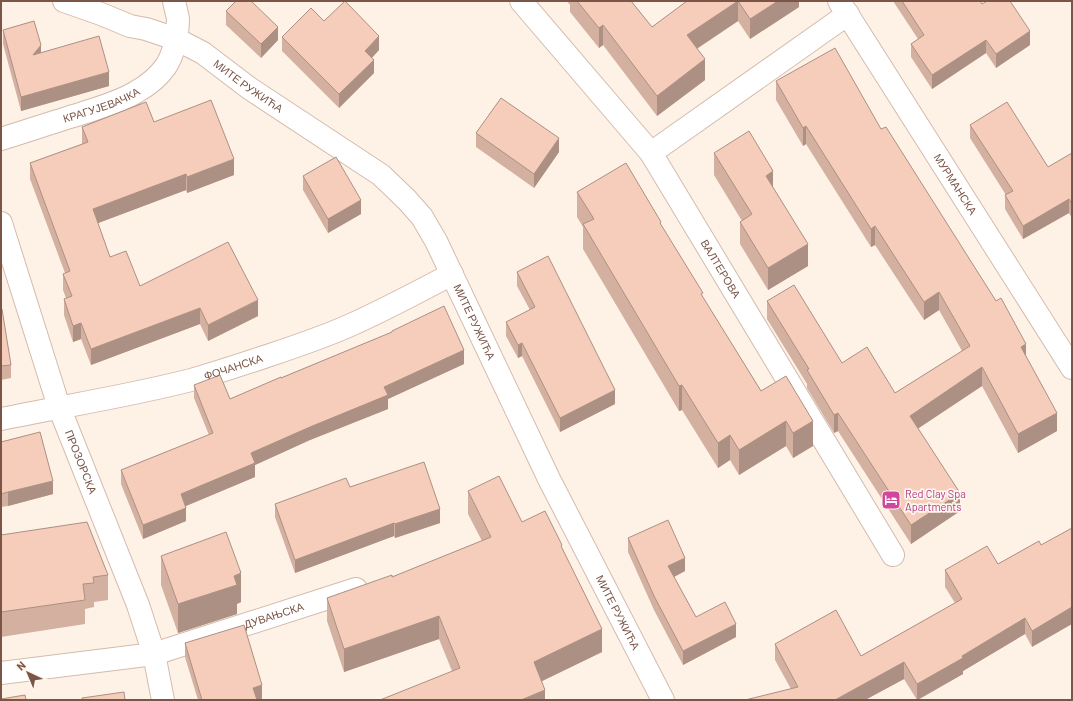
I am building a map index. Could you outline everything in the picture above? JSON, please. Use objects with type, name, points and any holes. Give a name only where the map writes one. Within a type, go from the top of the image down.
[{"type":"street","name":"МИТЕ РУЖИЋА","points":[[64,1],[130,26],[146,29],[176,39],[204,53],[249,88],[381,175],[403,195],[422,217],[436,241],[452,274],[549,479],[663,700]]},
{"type":"street","points":[[174,1],[178,19],[176,39]]},
{"type":"street","name":"ВАЛТЕРОВА","points":[[520,1],[651,153],[893,555]]},
{"type":"street","points":[[651,153],[843,8]]},
{"type":"street","name":"МУРМАНСКА","points":[[843,8],[1072,368]]},
{"type":"street","name":"КРАГУЈЕВАЧКА","points":[[1,139],[95,109],[120,100],[136,92],[158,75],[166,66],[176,39]]},
{"type":"street","name":"ПРОЗОРСКА","points":[[1,223],[59,407],[138,605],[154,654],[163,700]]},
{"type":"street","name":"ФОЧАНСКА","points":[[1,419],[109,398],[192,379],[296,346],[355,323],[452,274]]},
{"type":"street","name":"ДУВАЊСКА","points":[[1,673],[154,654],[373,584]]},
{"type":"building","points":[[236,1],[251,1],[278,27],[261,44],[226,11]]},
{"type":"building","points":[[345,1],[379,36],[365,51],[374,60],[339,94],[282,37],[311,8],[324,21]]},
{"type":"building","points":[[577,1],[631,1],[652,27],[687,1],[738,1],[687,35],[705,59],[657,96],[603,25],[599,28]]},
{"type":"building","points":[[738,1],[778,1],[750,19]]},
{"type":"building","points":[[902,1],[980,1],[982,4],[987,1],[1010,1],[1030,31],[996,54],[986,40],[932,75],[911,44],[924,35]]},
{"type":"building","points":[[34,21],[41,45],[33,55],[99,36],[109,72],[21,97],[3,30]]},
{"type":"building","points":[[835,48],[881,129],[886,127],[996,301],[1001,298],[1026,344],[1021,347],[1057,413],[1018,434],[982,367],[910,416],[960,493],[911,525],[838,413],[834,415],[807,370],[809,369],[767,301],[794,285],[842,363],[867,347],[895,393],[970,346],[939,292],[924,302],[875,226],[871,229],[806,126],[803,128],[776,81]]},
{"type":"building","points":[[501,98],[559,138],[534,174],[476,133]]},
{"type":"building","points":[[211,100],[234,159],[187,177],[186,174],[93,209],[110,257],[126,251],[140,286],[228,242],[258,300],[208,325],[200,308],[91,349],[81,323],[73,326],[64,299],[72,296],[63,274],[70,271],[30,163],[88,142],[82,127],[146,102],[154,122]]},
{"type":"building","points":[[1007,102],[1048,167],[1072,153],[1072,204],[1069,199],[1023,226],[1005,195],[1013,191],[970,125]]},
{"type":"building","points":[[749,131],[773,171],[766,176],[808,244],[768,268],[740,222],[752,214],[714,153]]},
{"type":"building","points":[[336,157],[361,200],[328,219],[303,176]]},
{"type":"building","points":[[626,163],[661,222],[660,223],[703,293],[701,294],[761,391],[786,376],[813,421],[793,433],[786,421],[739,450],[730,435],[718,443],[682,385],[679,386],[583,224],[594,219],[577,192]]},
{"type":"building","points":[[548,256],[615,390],[560,418],[522,343],[518,345],[506,322],[535,307],[517,272]]},
{"type":"building","points":[[444,306],[464,350],[384,387],[388,395],[251,453],[255,463],[181,494],[186,508],[143,525],[121,470],[213,433],[194,385],[220,375],[230,399],[392,332]]},
{"type":"building","points":[[2,309],[11,365],[1,366],[1,310]]},
{"type":"building","points":[[40,432],[53,481],[1,494],[1,442]]},
{"type":"building","points":[[424,462],[440,509],[395,524],[394,523],[295,560],[275,504],[346,478],[350,487]]},
{"type":"building","points":[[499,476],[522,522],[545,511],[602,629],[534,662],[545,690],[521,700],[380,700],[460,668],[439,616],[344,649],[327,598],[392,575],[392,577],[491,537],[468,491]]},
{"type":"building","points":[[668,520],[685,558],[668,566],[696,617],[725,602],[736,624],[683,651],[654,596],[628,538]]},
{"type":"building","points":[[87,522],[108,575],[93,577],[94,583],[83,584],[85,600],[1,612],[1,535]]},
{"type":"building","points":[[1072,528],[1072,607],[1032,631],[1025,618],[962,656],[963,658],[917,684],[904,662],[835,700],[745,700],[798,687],[775,644],[836,610],[861,656],[962,599],[945,570],[987,546],[998,564],[1039,541],[1041,545]]},
{"type":"building","points":[[226,532],[241,573],[234,576],[237,585],[178,604],[161,556]]},
{"type":"building","points":[[244,625],[262,685],[253,688],[257,700],[202,700],[185,643]]},
{"type":"building","points":[[124,692],[125,700],[82,700],[82,698]]},
{"type":"building","points":[[25,695],[26,700],[1,700],[1,699]]},
{"type":"place","name":"Red Clay Spa Apartments","points":[[891,500]]}]
